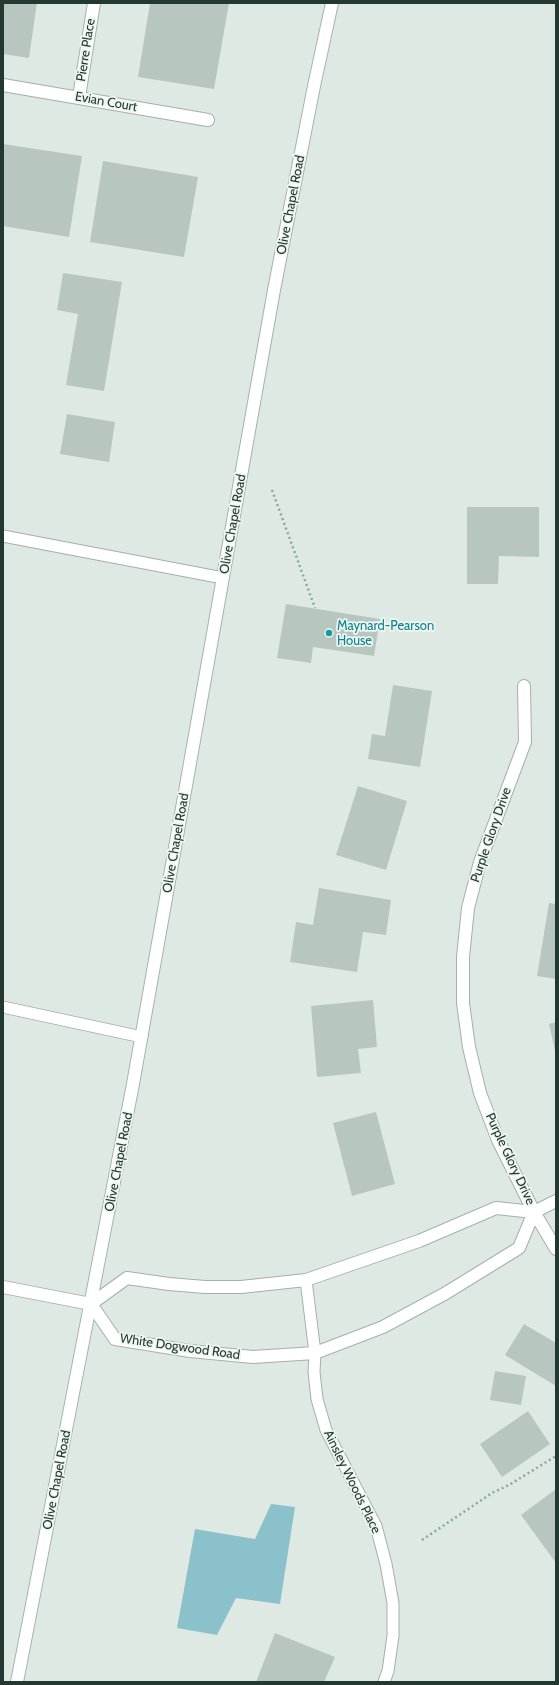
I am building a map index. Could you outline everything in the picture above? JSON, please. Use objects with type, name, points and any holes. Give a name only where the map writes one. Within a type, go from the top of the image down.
[{"type":"street","name":"Pierre Place","points":[[79,97],[94,3]]},
{"type":"street","name":"Olive Chapel Road","points":[[17,1682],[92,1304],[142,1037],[274,290],[314,86],[332,3]]},
{"type":"street","name":"Evian Court","points":[[3,84],[208,120]]},
{"type":"street","name":"Purple Glory Drive","points":[[524,686],[525,742],[480,862],[468,908],[463,957],[463,1003],[468,1046],[480,1093],[498,1140],[534,1212],[556,1249]]},
{"type":"street","points":[[3,1287],[92,1304],[126,1278],[168,1284],[205,1287],[241,1287],[306,1280],[419,1241],[496,1208],[534,1212],[556,1200]]},
{"type":"street","name":"White Dogwood Road","points":[[92,1304],[114,1339],[190,1351],[253,1357],[314,1353],[384,1327],[446,1293],[519,1248],[534,1212]]},
{"type":"lane","points":[[3,536],[223,578]]},
{"type":"lane","points":[[3,1006],[142,1037]]},
{"type":"lane","name":"Ainsley Woods Place","points":[[306,1280],[314,1353],[314,1372],[317,1399],[326,1430],[376,1526],[386,1564],[393,1603],[393,1636],[388,1671],[384,1682]]},
{"type":"path","points":[[272,490],[315,608]]},
{"type":"path","points":[[422,1540],[492,1493],[509,1485],[556,1456]]},
{"type":"water","points":[[271,1504],[295,1507],[280,1604],[236,1598],[217,1635],[177,1628],[195,1529],[255,1539]]},
{"type":"building","points":[[3,3],[37,3],[29,58],[3,54]]},
{"type":"building","points":[[150,3],[229,3],[214,89],[138,77]]},
{"type":"building","points":[[3,144],[82,156],[69,237],[3,226]]},
{"type":"building","points":[[103,161],[198,177],[184,257],[90,242]]},
{"type":"building","points":[[63,273],[122,282],[104,391],[66,385],[78,314],[57,310]]},
{"type":"building","points":[[67,414],[115,422],[109,462],[60,454]]},
{"type":"building","points":[[467,507],[539,507],[539,557],[499,556],[498,584],[467,584]]},
{"type":"building","name":"Maynard-Pearson House","points":[[286,604],[380,619],[374,656],[313,647],[311,663],[277,658]]},
{"type":"building","points":[[393,685],[432,691],[420,767],[368,759],[372,734],[385,736]]},
{"type":"building","points":[[358,786],[407,801],[386,870],[336,855]]},
{"type":"building","points":[[319,888],[391,900],[386,935],[363,932],[357,972],[290,962],[296,922],[313,925]]},
{"type":"building","points":[[549,903],[556,904],[556,979],[537,976]]},
{"type":"building","points":[[373,1000],[377,1047],[358,1049],[361,1073],[317,1077],[311,1006]]},
{"type":"building","points":[[556,1022],[556,1051],[555,1051],[549,1024]]},
{"type":"building","points":[[376,1112],[395,1184],[352,1196],[333,1123]]},
{"type":"building","points":[[524,1324],[556,1343],[556,1386],[505,1355]]},
{"type":"building","points":[[495,1371],[526,1376],[521,1405],[490,1400]]},
{"type":"building","points":[[528,1411],[550,1444],[502,1477],[480,1444]]},
{"type":"building","points":[[556,1489],[556,1563],[521,1515]]},
{"type":"building","points":[[275,1633],[335,1657],[324,1682],[256,1682]]},
{"type":"place","name":"Maynard-Pearson House","points":[[329,633]]}]
